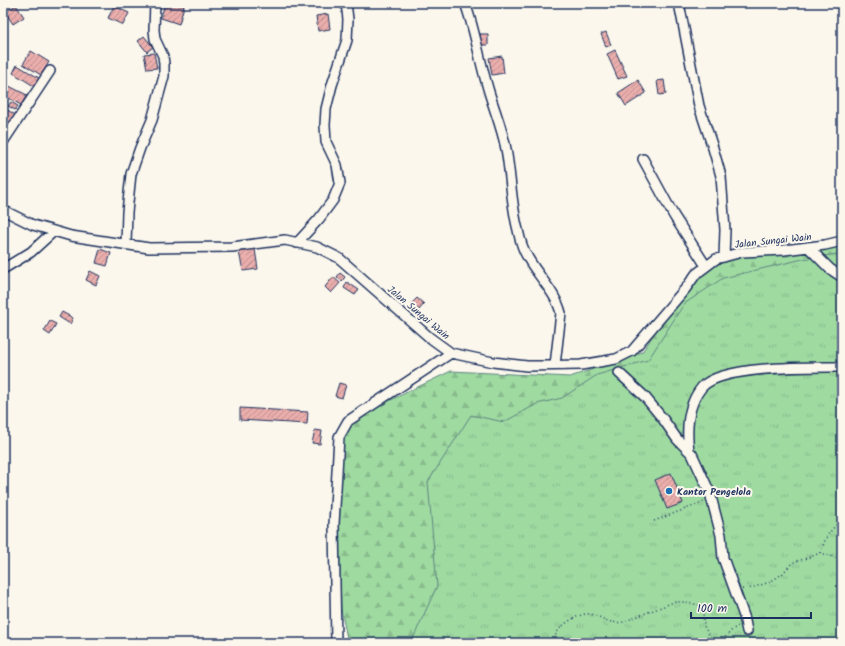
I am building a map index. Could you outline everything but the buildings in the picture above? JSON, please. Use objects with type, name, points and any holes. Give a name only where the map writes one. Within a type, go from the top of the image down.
[{"type":"street","points":[[126,244],[130,174],[152,120],[164,76],[161,51],[155,39],[155,3]]},
{"type":"street","points":[[297,243],[319,219],[333,200],[340,183],[338,165],[326,142],[325,125],[326,109],[332,85],[347,40],[348,20],[346,3]]},
{"type":"street","points":[[465,3],[506,149],[511,180],[513,210],[521,241],[529,260],[559,305],[561,313],[555,365]]},
{"type":"street","points":[[678,3],[699,106],[721,176],[725,230],[724,257]]},
{"type":"street","points":[[3,142],[50,70]]},
{"type":"street","points":[[643,159],[674,216],[706,266]]},
{"type":"street","name":"Jalan Sungai Wain","points":[[3,210],[33,225],[71,236],[149,248],[232,247],[285,240],[317,247],[339,258],[429,337],[452,353],[493,362],[527,366],[580,365],[616,359],[632,351],[686,288],[696,274],[716,259],[742,252],[808,247],[842,241]]},
{"type":"street","points":[[3,270],[31,252],[54,231]]},
{"type":"street","points":[[808,247],[830,269],[842,277]]},
{"type":"street","points":[[336,643],[334,524],[339,437],[348,422],[452,353]]},
{"type":"street","points":[[689,450],[687,432],[688,419],[694,401],[703,386],[721,376],[748,370],[842,367]]},
{"type":"street","points":[[619,373],[645,397],[677,439],[689,450],[699,468],[710,493],[720,535],[723,558],[744,616],[746,628]]},
{"type":"path","points":[[654,521],[711,499]]},
{"type":"path","points":[[821,553],[825,538],[831,529],[842,520]]},
{"type":"path","points":[[734,589],[748,589],[770,582],[782,574],[792,563],[821,553],[834,557],[842,565]]},
{"type":"path","points":[[556,643],[555,637],[558,630],[564,624],[578,616],[586,614],[608,622],[616,623],[623,622],[667,605],[682,602],[700,605],[703,612],[704,626],[713,643]]},
{"type":"path","points":[[720,643],[732,630],[738,626],[746,628]]},
{"type":"green space","points":[[842,241],[842,643],[348,643],[341,609],[339,543],[341,424],[451,371],[570,377],[642,352],[695,272],[725,256]]},
{"type":"green space","points":[[842,251],[842,643],[411,643],[437,586],[428,482],[471,415],[504,422],[537,404],[562,398],[597,375],[648,360],[684,304],[723,278],[803,259],[837,254]]},
{"type":"place","name":"Kantor Pengelola","points":[[669,491]]}]
